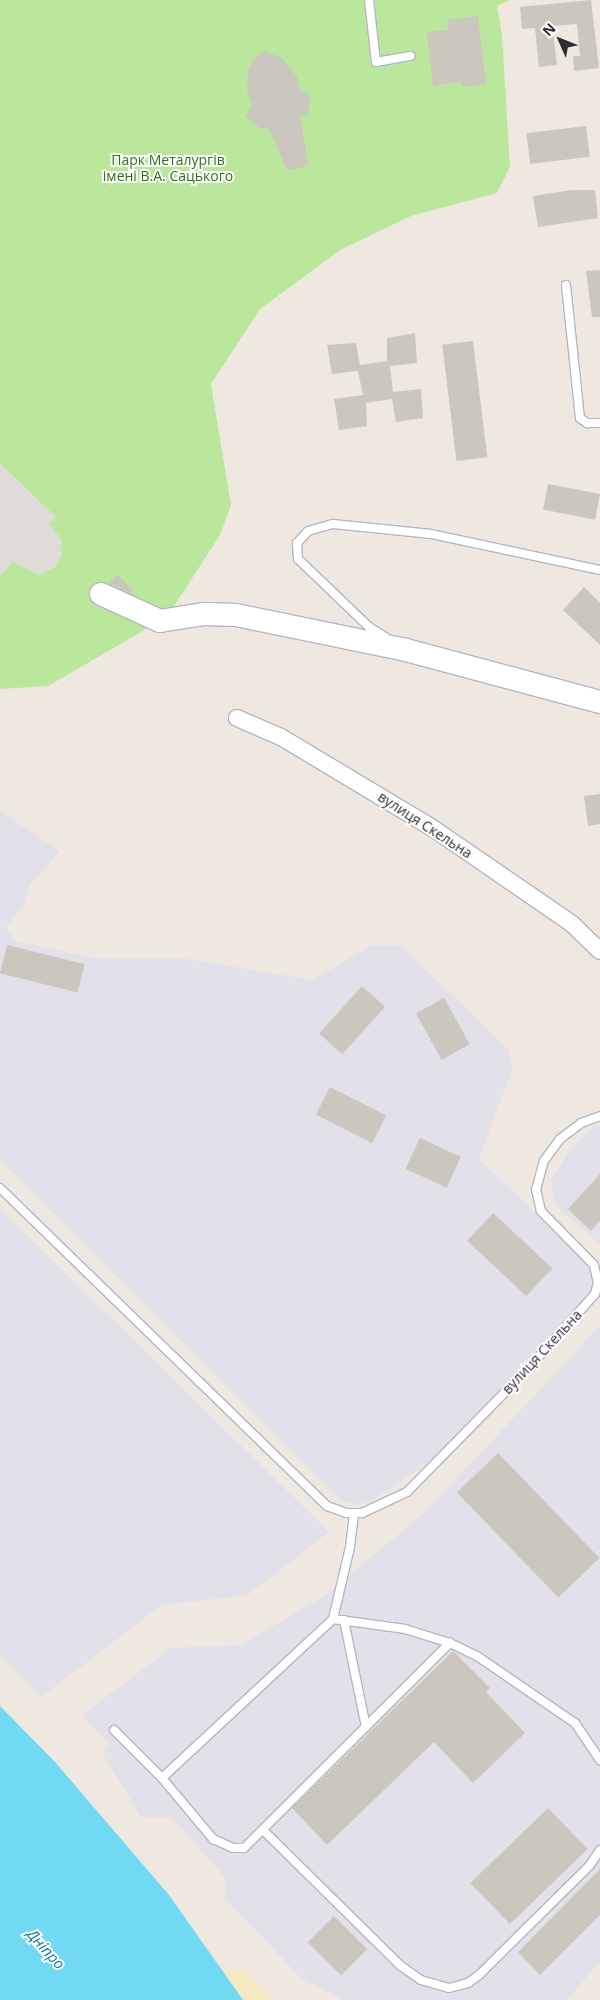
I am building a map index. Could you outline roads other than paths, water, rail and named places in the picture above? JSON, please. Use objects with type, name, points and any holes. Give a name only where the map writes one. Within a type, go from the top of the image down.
[{"type":"street","points":[[102,594],[160,620],[204,614],[236,615],[406,650],[600,702]]},
{"type":"street","name":"вулиця Скельна","points":[[237,718],[289,742],[434,829],[572,924],[600,951]]},
{"type":"lane","points":[[369,0],[376,62],[410,56]]},
{"type":"lane","points":[[566,285],[580,418],[590,424],[600,423]]},
{"type":"lane","points":[[406,650],[369,627],[312,575],[298,559],[296,551],[301,537],[322,525],[344,524],[431,534],[600,570]]},
{"type":"lane","name":"вулиця Скельна","points":[[354,1513],[386,1504],[407,1492],[525,1372],[595,1294],[598,1283],[594,1265],[541,1212],[536,1190],[544,1161],[560,1139],[582,1123],[600,1116]]},
{"type":"lane","points":[[0,1188],[327,1506],[354,1513],[350,1546],[333,1619],[162,1778]]},
{"type":"lane","points":[[333,1619],[405,1628],[450,1643],[477,1656],[576,1723],[600,1760]]},
{"type":"lane","points":[[344,1620],[366,1727]]},
{"type":"lane","points":[[114,1730],[162,1778],[221,1844],[244,1848],[264,1831],[450,1643]]},
{"type":"lane","points":[[264,1831],[401,1966],[421,1980],[448,1988],[468,1983],[479,1975],[590,1865],[600,1850]]},
{"type":"water","name":"Дніпро","points":[[0,1706],[55,1762],[169,1895],[243,2000],[0,2000]]},
{"type":"park label","name":"Парк Металургів імені В.А. Сацького","points":[[168,168]]}]
